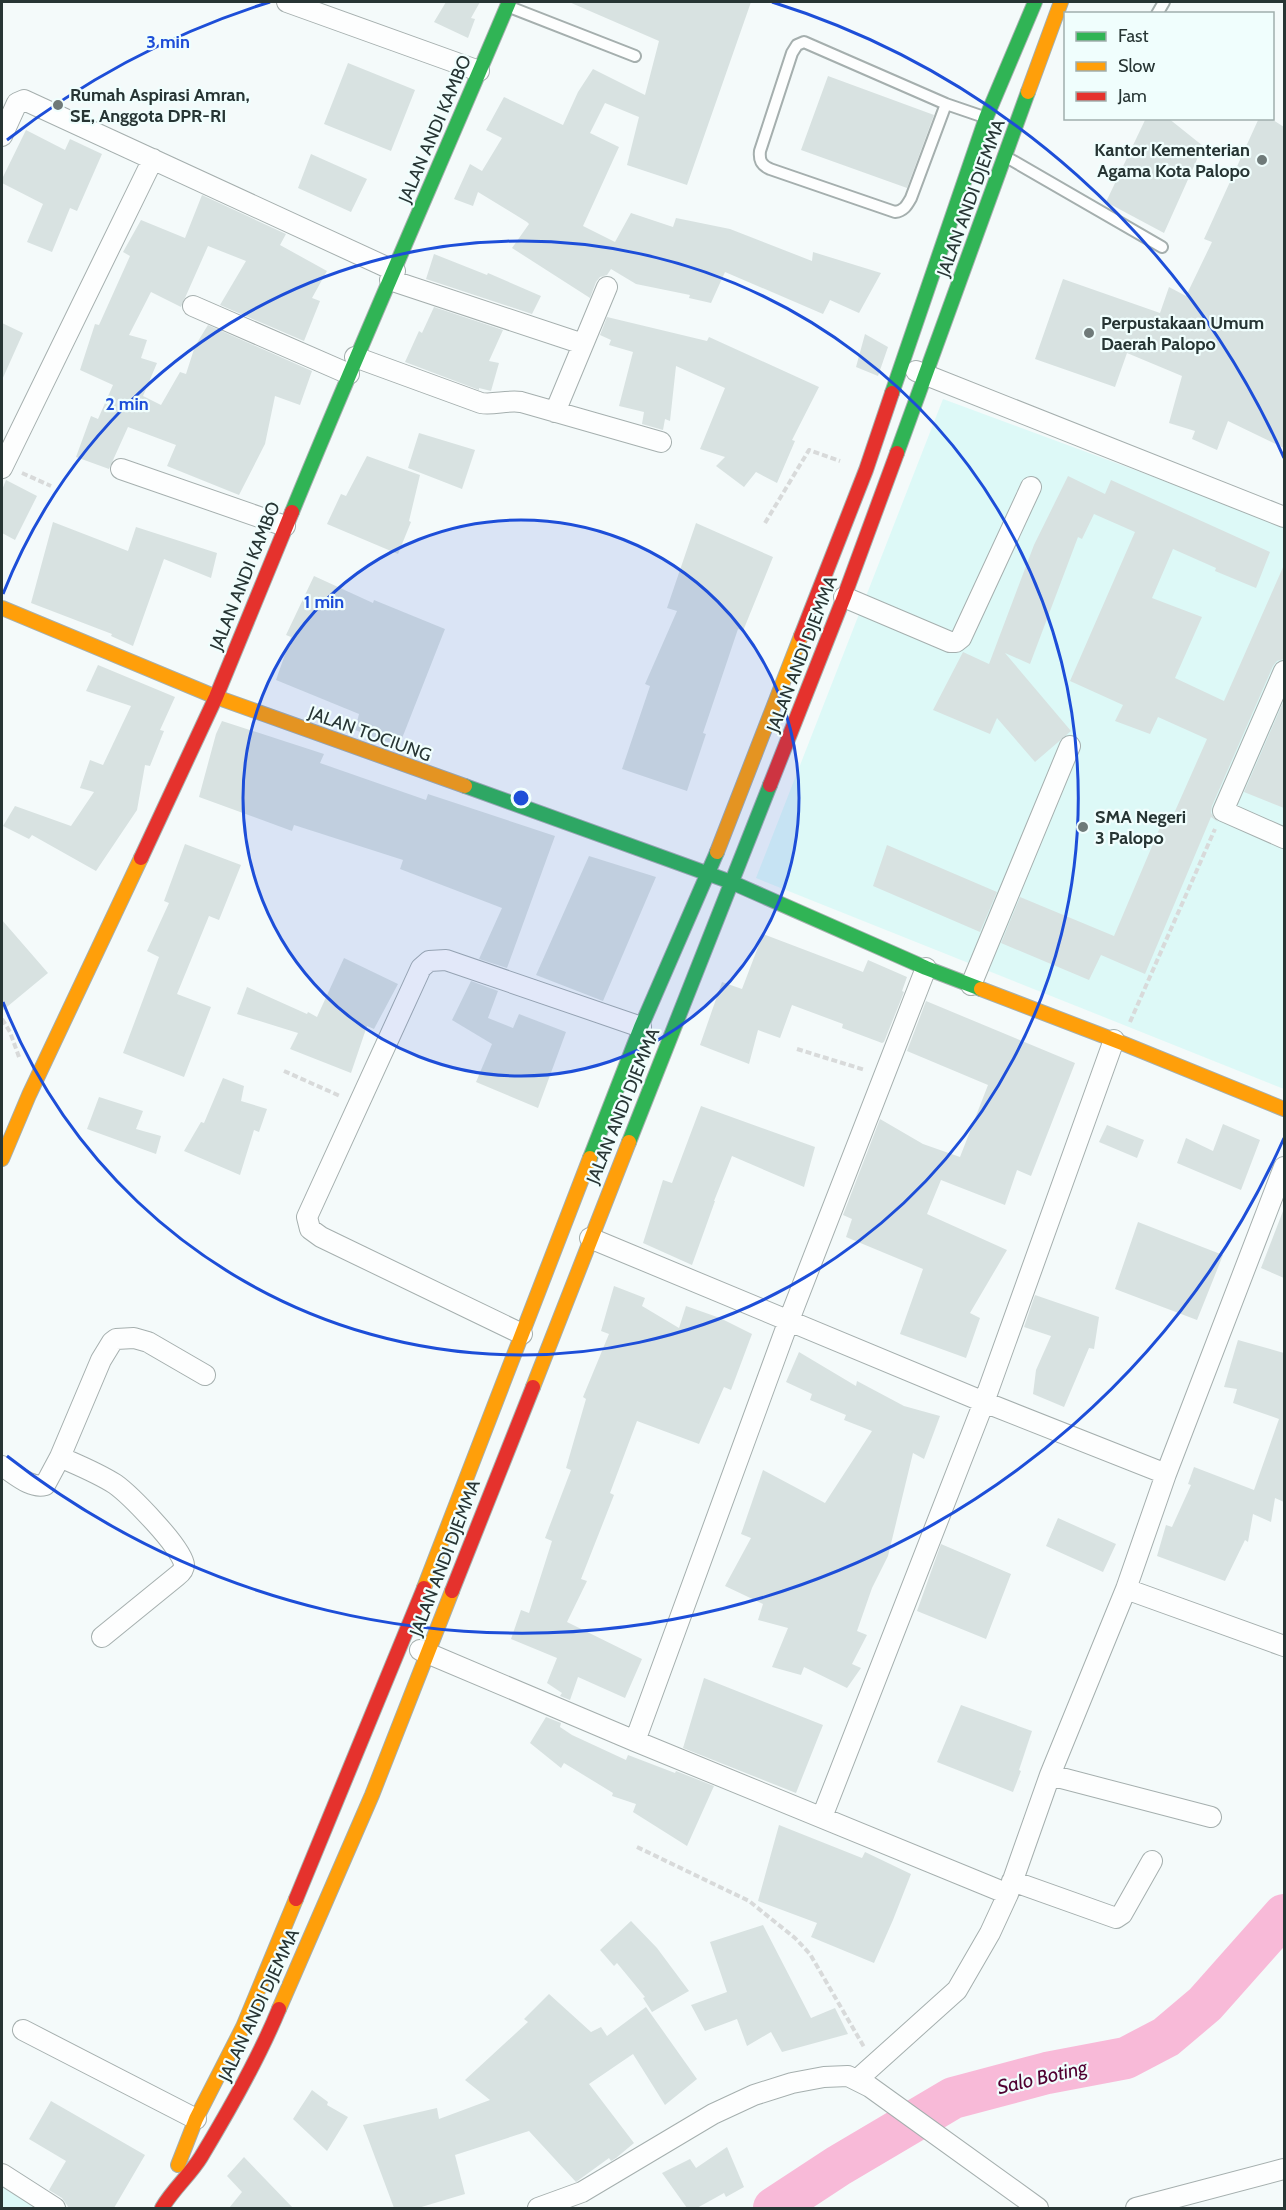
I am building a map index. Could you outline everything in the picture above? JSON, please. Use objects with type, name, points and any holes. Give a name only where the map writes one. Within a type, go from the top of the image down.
[{"type":"main road","name":"JALAN ANDI DJEMMA","points":[[165,2204],[196,2119],[243,2027],[403,1643],[641,1027],[708,875],[867,470],[986,118],[1035,2]]},
{"type":"main road","name":"JALAN ANDI KAMBO","points":[[3,1150],[216,696],[352,366],[508,4]]},
{"type":"main road","name":"JALAN ANDI DJEMMA","points":[[165,2204],[200,2159],[267,2038],[372,1795],[844,597],[1005,156],[1061,10]]},
{"type":"main road","name":"JALAN TOCIUNG","points":[[2,608],[216,696],[731,882],[926,968],[1284,1109]]},
{"type":"main road","points":[[243,2027],[267,2038]]},
{"type":"street","points":[[287,2],[479,71]]},
{"type":"street","points":[[2,136],[17,103],[24,100],[153,159],[392,275],[583,344]]},
{"type":"street","points":[[2,465],[153,159]]},
{"type":"street","points":[[555,412],[607,287]]},
{"type":"street","points":[[194,306],[352,366],[481,403],[514,401],[661,442]]},
{"type":"street","points":[[903,367],[926,374],[1284,517]]},
{"type":"street","points":[[121,469],[285,526]]},
{"type":"street","points":[[844,597],[950,642],[958,641],[1031,487]]},
{"type":"street","points":[[1284,671],[1223,812],[1284,838]]},
{"type":"street","points":[[971,985],[1070,746]]},
{"type":"street","points":[[522,1335],[321,1237],[310,1229],[307,1217],[421,968],[429,961],[446,960],[641,1027]]},
{"type":"street","points":[[635,1741],[789,1320],[926,968]]},
{"type":"street","points":[[822,1817],[984,1402],[1118,1042]]},
{"type":"street","points":[[858,2079],[957,1990],[990,1933],[1010,1887],[1050,1775],[1126,1589],[1166,1474],[1284,1167]]},
{"type":"street","points":[[590,1238],[984,1402],[1166,1474]]},
{"type":"street","points":[[2,1466],[29,1483],[40,1487],[45,1485],[52,1475],[101,1360],[112,1342],[117,1339],[134,1338],[148,1342],[205,1375]]},
{"type":"street","points":[[60,1457],[112,1482],[126,1493],[177,1550],[184,1566],[183,1571],[102,1637]]},
{"type":"street","points":[[1126,1589],[1284,1646]]},
{"type":"street","points":[[403,1643],[822,1817],[1010,1887],[1116,1918],[1122,1914],[1152,1861]]},
{"type":"street","points":[[1050,1775],[1211,1817]]},
{"type":"street","points":[[23,2030],[196,2119]]},
{"type":"street","points":[[538,2208],[582,2192],[712,2114],[754,2095],[792,2083],[824,2077],[848,2076],[858,2079],[883,2095],[1038,2208]]},
{"type":"street","points":[[1136,2208],[1284,2169]]},
{"type":"street","points":[[2,2174],[55,2208]]},
{"type":"lane","points":[[508,4],[635,56]]},
{"type":"lane","points":[[946,104],[911,198],[899,212],[770,169],[765,167],[759,159],[792,53],[800,43],[804,42],[946,104],[986,118]]},
{"type":"lane","points":[[1005,156],[1162,247]]},
{"type":"path","points":[[765,523],[809,450],[867,470]]},
{"type":"path","points":[[2,465],[51,486]]},
{"type":"path","points":[[1118,1042],[1223,812]]},
{"type":"path","points":[[797,1049],[883,1076]]},
{"type":"path","points":[[284,1071],[359,1105]]},
{"type":"path","points":[[637,1848],[749,1901],[795,1938],[810,1954],[874,2063]]},
{"type":"shaded area","points":[[943,399],[1284,525],[1284,1089],[756,878]]},
{"type":"shaded area","points":[[2,2178],[47,2208],[2,2208]]},
{"type":"building","points":[[446,2],[480,2],[471,18],[475,19],[468,38],[434,22]]},
{"type":"building","points":[[569,2],[751,2],[687,185],[627,165],[639,117],[605,103],[590,133],[619,147],[583,226],[615,242],[631,213],[673,227],[676,218],[730,229],[812,261],[813,252],[881,273],[859,313],[830,300],[823,314],[725,272],[711,303],[689,298],[690,295],[636,284],[611,269],[607,275],[600,277],[596,282],[590,298],[512,248],[529,224],[527,222],[478,192],[473,206],[454,199],[470,164],[482,171],[502,138],[486,130],[504,97],[563,125],[578,92],[593,69],[645,95],[659,41]]},
{"type":"building","points":[[348,63],[415,90],[391,151],[324,124]]},
{"type":"building","points":[[828,76],[934,115],[907,188],[801,150]]},
{"type":"building","points":[[1145,120],[1170,120],[1203,146],[1164,233],[1106,202]]},
{"type":"building","points":[[1258,120],[1273,120],[1284,127],[1284,448],[1228,421],[1217,450],[1192,439],[1195,431],[1169,423],[1182,376],[1127,353],[1115,387],[1035,359],[1063,279],[1160,313],[1169,287],[1186,296],[1212,242],[1204,239]]},
{"type":"building","points":[[26,130],[65,150],[70,139],[102,154],[77,211],[70,208],[52,252],[27,242],[43,204],[2,183]]},
{"type":"building","points":[[311,154],[367,179],[351,212],[298,188]]},
{"type":"building","points":[[202,195],[286,234],[280,245],[327,271],[312,298],[320,301],[304,341],[220,305],[246,261],[208,246],[181,307],[151,292],[129,335],[147,340],[141,358],[157,363],[143,396],[161,405],[180,372],[186,374],[195,346],[208,325],[312,371],[300,405],[275,396],[265,444],[239,495],[167,466],[176,445],[128,427],[109,469],[76,457],[91,416],[98,419],[113,385],[80,370],[95,324],[99,325],[130,256],[123,252],[141,220],[185,238]]},
{"type":"building","points":[[434,254],[487,275],[488,273],[541,296],[532,314],[426,279]]},
{"type":"building","points":[[434,307],[503,330],[489,361],[499,363],[491,391],[479,388],[479,390],[405,362],[419,331],[422,333]]},
{"type":"building","points":[[607,317],[707,341],[709,337],[819,387],[792,440],[795,441],[777,483],[756,472],[744,487],[716,466],[725,457],[700,449],[725,388],[676,366],[670,421],[665,419],[663,430],[642,424],[644,412],[619,406],[633,352],[609,345],[611,340],[600,335]]},
{"type":"building","points":[[2,323],[23,333],[2,380]]},
{"type":"building","points":[[865,334],[888,347],[878,376],[856,367]]},
{"type":"building","points":[[419,433],[475,450],[462,489],[408,468]]},
{"type":"building","points":[[367,456],[420,475],[409,521],[411,522],[398,554],[327,524],[341,494],[346,496]]},
{"type":"building","points":[[1068,476],[1105,494],[1111,480],[1270,552],[1256,588],[1215,571],[1216,568],[1173,549],[1152,598],[1202,617],[1175,678],[1224,701],[1284,565],[1284,659],[1277,661],[1273,666],[1212,806],[1211,813],[1218,822],[1211,817],[1145,974],[1101,955],[1089,980],[1001,943],[1020,897],[1114,936],[1161,825],[1168,827],[1207,739],[1158,717],[1150,734],[1115,721],[1123,705],[1070,681],[1135,532],[1094,514],[1082,539],[1078,537],[1030,664],[1005,653],[1071,731],[1035,762],[997,718],[990,734],[933,710],[963,652],[989,664],[1034,545]]},
{"type":"building","points":[[6,480],[37,496],[15,540],[2,533],[2,490]]},
{"type":"building","points":[[53,522],[128,551],[136,527],[217,553],[211,578],[164,559],[133,646],[111,636],[112,634],[31,603]]},
{"type":"building","points":[[696,523],[773,557],[743,631],[738,629],[703,733],[706,734],[687,791],[622,769],[650,686],[645,684],[677,611],[667,608]]},
{"type":"building","points":[[314,576],[373,603],[374,600],[445,629],[399,746],[355,730],[359,714],[276,680],[291,637],[286,635]]},
{"type":"building","points":[[98,665],[175,697],[160,730],[164,731],[150,766],[145,765],[137,810],[96,871],[32,835],[29,839],[3,826],[15,806],[71,826],[94,792],[80,788],[90,760],[103,765],[131,706],[86,691]]},
{"type":"building","points":[[1284,700],[1284,808],[1244,792]]},
{"type":"building","points":[[222,721],[324,754],[320,763],[426,800],[428,794],[555,836],[507,968],[479,959],[502,908],[400,869],[403,860],[294,825],[292,831],[199,797],[216,734]]},
{"type":"building","points":[[185,844],[241,865],[219,920],[209,916],[177,994],[211,1007],[184,1077],[123,1053],[159,957],[147,951],[169,903],[164,901]]},
{"type":"building","points":[[887,845],[997,892],[980,932],[873,886]]},
{"type":"building","points":[[589,856],[656,877],[603,1001],[536,975]]},
{"type":"building","points":[[2,920],[48,973],[2,1011]]},
{"type":"building","points":[[763,934],[863,972],[868,960],[907,977],[902,991],[904,992],[884,1042],[842,1028],[843,1024],[792,1005],[780,1038],[758,1030],[749,1064],[700,1045],[722,982],[742,989]]},
{"type":"building","points":[[344,958],[398,984],[374,1029],[367,1026],[351,1073],[290,1049],[298,1033],[237,1014],[247,987],[317,1017]]},
{"type":"building","points":[[471,981],[498,991],[488,1018],[513,1028],[519,1014],[566,1032],[538,1108],[476,1082],[492,1044],[452,1020]]},
{"type":"building","points":[[926,1001],[1075,1063],[1031,1176],[1017,1170],[1005,1205],[941,1180],[927,1214],[1007,1250],[970,1313],[980,1318],[966,1358],[900,1334],[923,1269],[846,1237],[852,1219],[843,1215],[880,1119],[923,1144],[960,1157],[988,1085],[907,1051]]},
{"type":"building","points":[[223,1078],[244,1086],[241,1101],[267,1109],[259,1132],[254,1130],[240,1175],[184,1151],[201,1122],[204,1123]]},
{"type":"building","points":[[99,1097],[143,1111],[136,1129],[161,1136],[156,1154],[87,1129]]},
{"type":"building","points":[[701,1106],[815,1147],[804,1187],[732,1156],[692,1265],[643,1243],[663,1180],[672,1183]]},
{"type":"building","points":[[1223,1124],[1260,1140],[1241,1190],[1177,1163],[1186,1138],[1213,1151]]},
{"type":"building","points":[[1107,1125],[1144,1140],[1137,1158],[1099,1142]]},
{"type":"building","points":[[1284,1212],[1284,1278],[1261,1268]]},
{"type":"building","points":[[1138,1222],[1223,1255],[1197,1320],[1115,1289]]},
{"type":"building","points":[[614,1286],[645,1298],[642,1306],[679,1328],[686,1306],[720,1318],[752,1334],[731,1390],[724,1387],[699,1444],[637,1421],[610,1493],[614,1495],[581,1579],[587,1581],[567,1622],[642,1659],[625,1698],[578,1677],[570,1700],[560,1696],[562,1693],[547,1683],[557,1658],[511,1639],[521,1610],[529,1613],[552,1541],[545,1538],[571,1470],[566,1468],[586,1399],[583,1397],[609,1334],[601,1331]]},
{"type":"building","points":[[1035,1295],[1099,1317],[1094,1349],[1089,1348],[1064,1407],[1033,1394],[1036,1370],[1051,1336],[1024,1327]]},
{"type":"building","points":[[1238,1340],[1284,1353],[1284,1502],[1275,1498],[1271,1522],[1253,1514],[1248,1542],[1245,1540],[1225,1581],[1157,1556],[1166,1525],[1172,1527],[1191,1485],[1188,1484],[1194,1467],[1254,1490],[1279,1419],[1233,1403],[1237,1389],[1224,1387]]},
{"type":"building","points":[[799,1352],[856,1386],[857,1381],[904,1406],[940,1416],[924,1459],[913,1453],[888,1556],[872,1588],[857,1631],[867,1635],[852,1664],[861,1668],[847,1688],[804,1667],[801,1675],[772,1667],[788,1628],[758,1620],[763,1604],[725,1586],[751,1538],[741,1534],[763,1470],[825,1503],[872,1431],[844,1420],[846,1415],[810,1400],[812,1394],[786,1382]]},
{"type":"building","points":[[1058,1518],[1116,1544],[1103,1572],[1046,1546]]},
{"type":"building","points":[[941,1544],[1011,1574],[986,1639],[917,1611]]},
{"type":"building","points":[[704,1678],[823,1725],[796,1793],[683,1748]]},
{"type":"building","points":[[961,1705],[1032,1731],[1013,1792],[937,1762]]},
{"type":"building","points":[[546,1717],[561,1723],[560,1727],[572,1735],[626,1760],[628,1755],[714,1786],[687,1846],[633,1812],[636,1804],[612,1796],[613,1793],[564,1763],[561,1768],[530,1743]]},
{"type":"building","points":[[779,1825],[862,1858],[865,1852],[911,1874],[874,1963],[811,1937],[817,1923],[758,1901]]},
{"type":"building","points":[[631,1921],[657,1948],[689,1991],[652,2012],[643,1998],[645,1997],[617,1963],[614,1966],[600,1950]]},
{"type":"building","points":[[763,1925],[811,2018],[835,2008],[848,2034],[782,2052],[771,2032],[747,2046],[737,2019],[705,2031],[691,2005],[727,1992],[710,1942]]},
{"type":"building","points":[[549,1994],[591,2032],[601,2027],[607,2036],[646,2007],[697,2079],[665,2105],[633,2054],[589,2084],[634,2143],[616,2158],[611,2161],[609,2158],[576,2182],[529,2131],[455,2155],[465,2194],[418,2208],[394,2208],[363,2125],[437,2108],[439,2119],[490,2100],[465,2080],[528,2022],[524,2019]]},
{"type":"building","points":[[312,2090],[328,2102],[327,2105],[348,2117],[327,2151],[293,2119]]},
{"type":"building","points":[[51,2101],[145,2155],[114,2208],[69,2208],[62,2198],[49,2190],[66,2161],[29,2139]]},
{"type":"building","points":[[727,2147],[744,2187],[726,2197],[724,2193],[697,2208],[687,2208],[662,2173],[690,2159],[696,2168]]},
{"type":"building","points":[[244,2157],[293,2208],[229,2208],[242,2192],[227,2176]]},
{"type":"waterway","name":"Salo Boting","points":[[774,2208],[838,2166],[953,2098],[1047,2073],[1126,2058],[1166,2037],[1205,2004],[1284,1915]]},
{"type":"traffic: fast","points":[[292,512],[509,2]]},
{"type":"traffic: fast","points":[[892,393],[986,118],[1035,2]]},
{"type":"traffic: fast","points":[[897,453],[1028,92]]},
{"type":"traffic: fast","points":[[629,1142],[770,785]]},
{"type":"traffic: fast","points":[[465,786],[731,882],[926,968],[981,989]]},
{"type":"traffic: fast","points":[[590,1158],[641,1027],[717,852]]},
{"type":"traffic: slow","points":[[1028,92],[1061,2]]},
{"type":"traffic: slow","points":[[2,608],[216,697],[465,786]]},
{"type":"traffic: slow","points":[[717,852],[801,636]]},
{"type":"traffic: slow","points":[[2,1159],[29,1095],[141,858]]},
{"type":"traffic: slow","points":[[981,989],[1284,1109]]},
{"type":"traffic: slow","points":[[533,1387],[629,1142]]},
{"type":"traffic: slow","points":[[424,1588],[590,1158]]},
{"type":"traffic: slow","points":[[279,2009],[372,1795],[452,1591]]},
{"type":"traffic: slow","points":[[178,2165],[196,2119],[243,2027],[296,1899]]},
{"type":"traffic: jam","points":[[801,636],[866,470],[892,393]]},
{"type":"traffic: jam","points":[[770,785],[844,597],[897,453]]},
{"type":"traffic: jam","points":[[141,858],[216,697],[292,512]]},
{"type":"traffic: jam","points":[[452,1591],[533,1387]]},
{"type":"traffic: jam","points":[[296,1899],[424,1588]]},
{"type":"traffic: jam","points":[[162,2208],[197,2164],[212,2139],[253,2066],[279,2009]]},
{"type":"place","name":"Rumah Aspirasi Amran, SE, Anggota DPR-RI","points":[[58,105]]},
{"type":"place","name":"Kantor Kementerian Agama Kota Palopo","points":[[1262,160]]},
{"type":"place","name":"Perpustakaan Umum Daerah Palopo","points":[[1089,333]]},
{"type":"place","name":"SMA Negeri 3 Palopo","points":[[1083,827]]}]
